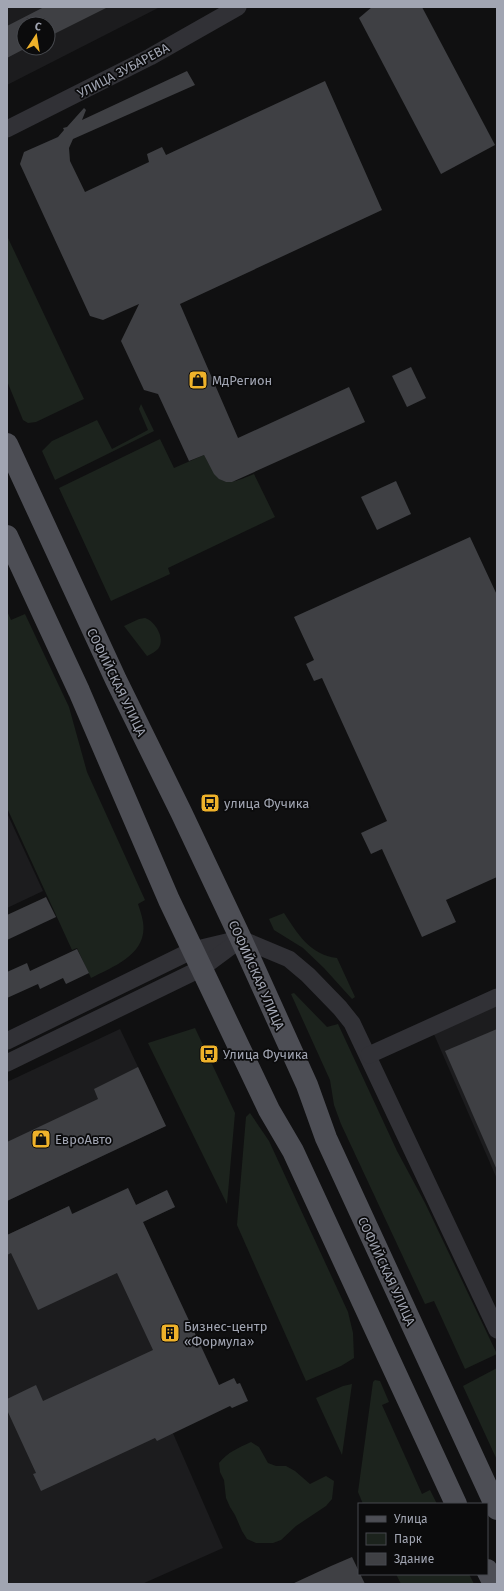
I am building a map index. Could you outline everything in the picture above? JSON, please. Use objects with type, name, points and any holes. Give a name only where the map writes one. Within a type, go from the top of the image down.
[{"type":"main road","name":"СОФИЙСКАЯ УЛИЦА","points":[[7,444],[116,680],[241,939],[307,1085],[326,1138],[497,1509]]},
{"type":"main road","points":[[7,536],[79,691],[167,894],[197,959],[269,1110],[293,1151],[456,1503]]},
{"type":"main road","points":[[488,1572],[494,1584]]},
{"type":"street","name":"УЛИЦА ЗУБАРЕВА","points":[[7,130],[150,57],[238,7]]},
{"type":"street","points":[[7,1040],[241,939],[290,959],[340,1008],[352,1023],[369,1055],[497,1330]]},
{"type":"street","points":[[7,1063],[197,959]]},
{"type":"street","points":[[369,1055],[497,997]]},
{"type":"shaded area","points":[[7,7],[160,7],[7,85]]},
{"type":"shaded area","points":[[7,813],[43,891],[7,908]]},
{"type":"shaded area","points":[[497,1003],[497,1179],[433,1032]]},
{"type":"shaded area","points":[[120,1029],[166,1126],[7,1201],[7,1082]]},
{"type":"shaded area","points":[[128,1188],[136,1205],[167,1190],[175,1207],[143,1222],[217,1380],[175,1400],[172,1431],[223,1548],[142,1584],[7,1584],[7,1235],[69,1206],[80,1229]]},
{"type":"green space","points":[[8,238],[84,399],[36,422],[28,423],[23,420],[7,381]]},
{"type":"green space","points":[[141,404],[154,431],[55,480],[42,451],[52,441],[97,420],[112,449],[148,430],[139,409]]},
{"type":"green space","points":[[160,439],[174,468],[204,455],[214,472],[223,481],[235,481],[254,474],[275,517],[168,568],[170,574],[111,601],[59,488]]},
{"type":"green space","points":[[7,611],[11,620],[25,614],[69,707],[87,772],[145,900],[138,904],[142,915],[143,933],[140,943],[135,951],[128,958],[91,978],[77,948],[72,950],[7,808]]},
{"type":"green space","points":[[145,618],[156,626],[161,640],[158,649],[147,656],[124,626],[139,619]]},
{"type":"green space","points":[[284,913],[299,935],[312,948],[319,953],[337,958],[355,997],[352,999],[324,968],[303,948],[274,930],[269,919]]},
{"type":"green space","points":[[294,993],[327,1027],[338,1024],[397,1151],[425,1203],[497,1354],[465,1369],[434,1301],[425,1304],[341,1124],[334,1105],[330,1080],[291,994]]},
{"type":"green space","points":[[195,1028],[235,1113],[227,1204],[148,1043]]},
{"type":"green space","points":[[250,1113],[269,1141],[348,1312],[353,1333],[354,1358],[341,1366],[306,1381],[237,1225],[246,1117]]},
{"type":"green space","points":[[497,1368],[497,1460],[463,1386]]},
{"type":"green space","points":[[375,1380],[380,1381],[389,1402],[382,1405],[422,1494],[430,1490],[436,1503],[363,1503],[358,1492],[373,1382]]},
{"type":"green space","points":[[352,1384],[342,1455],[316,1398],[343,1386]]},
{"type":"green space","points":[[251,1442],[259,1447],[268,1463],[276,1466],[286,1466],[295,1471],[310,1484],[326,1476],[334,1481],[332,1499],[326,1506],[296,1526],[281,1540],[273,1543],[256,1543],[247,1539],[226,1498],[224,1480],[220,1472],[219,1463],[222,1459]]},
{"type":"green space","points":[[396,1575],[470,1575],[474,1584],[401,1584]]},
{"type":"building","points":[[44,7],[108,7],[56,33],[56,16],[26,16]]},
{"type":"building","points":[[372,7],[422,7],[495,145],[441,174],[359,18]]},
{"type":"building","points":[[16,21],[16,53],[7,58],[7,26]]},
{"type":"building","points":[[187,71],[195,85],[73,139],[69,148],[70,161],[85,192],[149,162],[147,154],[162,147],[166,155],[325,81],[382,210],[180,304],[238,438],[349,387],[365,422],[232,482],[226,482],[219,479],[214,474],[204,455],[189,461],[158,394],[144,390],[121,341],[139,304],[103,320],[90,316],[20,164],[24,152],[58,137],[64,130],[63,128],[67,127],[84,108],[86,110],[82,120]]},
{"type":"building","points":[[411,367],[426,398],[407,407],[392,376]]},
{"type":"building","points":[[396,481],[411,514],[377,530],[361,497]]},
{"type":"building","points":[[470,537],[497,595],[497,877],[446,900],[456,922],[422,937],[382,849],[371,854],[361,833],[387,821],[322,678],[314,681],[306,664],[314,660],[294,617]]},
{"type":"building","points":[[46,897],[56,917],[7,940],[7,915]]},
{"type":"building","points":[[77,949],[89,973],[66,984],[63,978],[40,989],[38,984],[7,998],[7,972],[27,963],[30,971]]},
{"type":"building","points":[[497,1029],[497,1170],[445,1051]]},
{"type":"building","points":[[138,1067],[166,1126],[7,1201],[7,1142],[98,1099],[94,1089]]},
{"type":"building","name":"Бизнес-центр «Формула»","points":[[128,1188],[136,1205],[167,1190],[175,1207],[143,1222],[219,1385],[234,1378],[237,1384],[240,1383],[248,1401],[232,1408],[230,1406],[157,1441],[155,1438],[41,1491],[33,1474],[36,1473],[7,1410],[7,1399],[36,1385],[43,1401],[153,1350],[117,1273],[38,1310],[11,1253],[7,1255],[7,1235],[69,1206],[72,1214]]},
{"type":"building","points":[[352,1557],[358,1569],[358,1575],[361,1575],[365,1584],[292,1584]]},
{"type":"place","name":"МдРегион","points":[[198,380]]},
{"type":"place","name":"улица Фучика","points":[[210,803]]},
{"type":"place","name":"Улица Фучика","points":[[209,1054]]},
{"type":"place","name":"ЕвроАвто","points":[[41,1139]]},
{"type":"place","name":"Бизнес-центр «Формула»","points":[[170,1333]]}]
